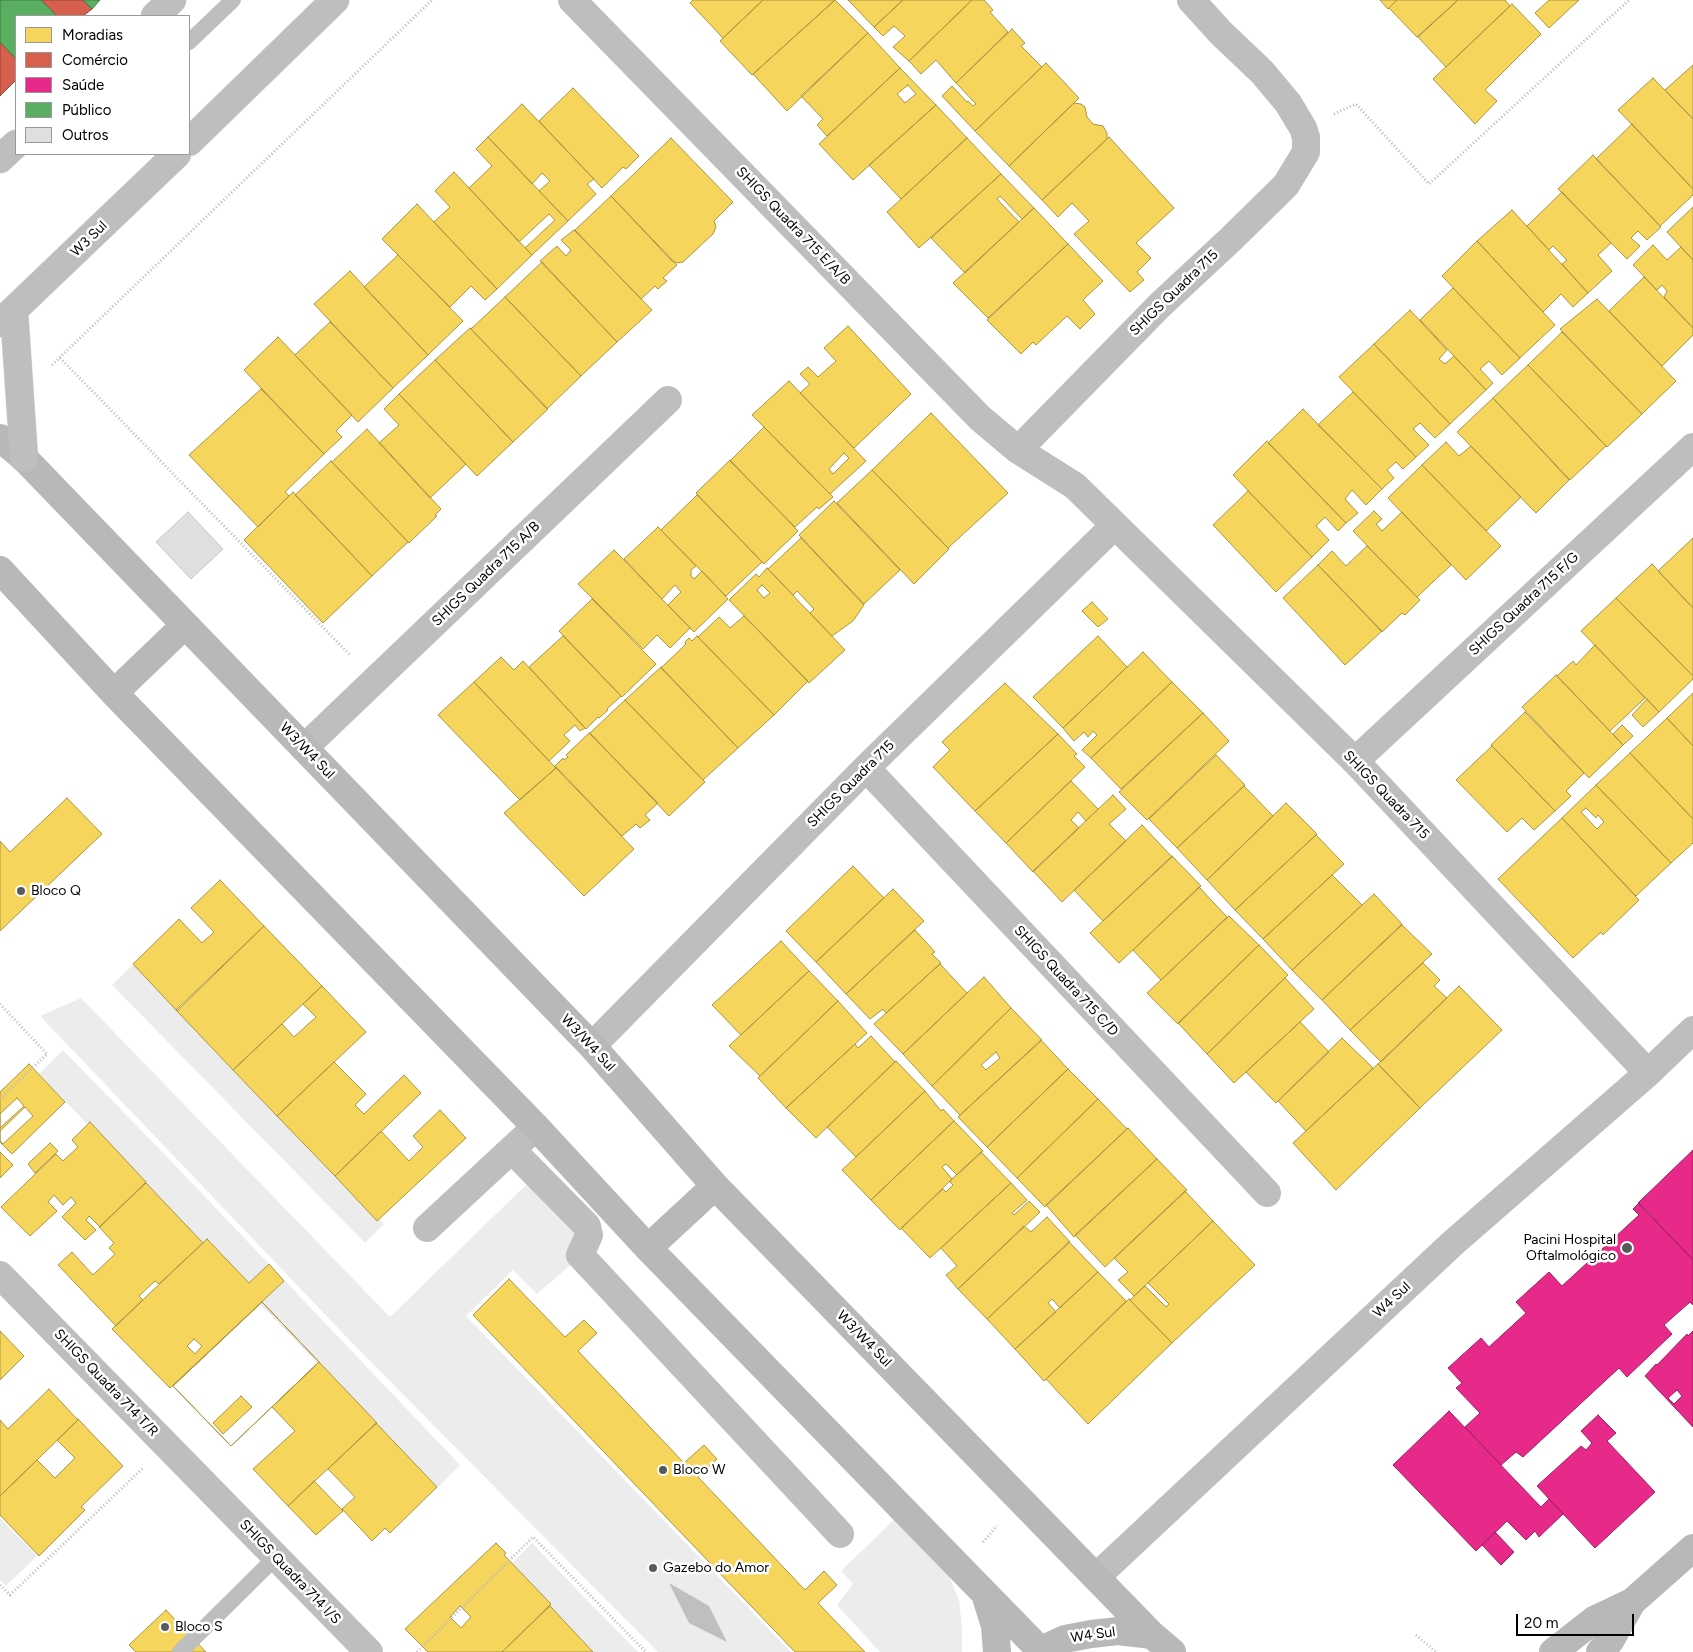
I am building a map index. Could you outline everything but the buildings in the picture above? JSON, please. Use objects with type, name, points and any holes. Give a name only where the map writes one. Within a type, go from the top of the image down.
[{"type":"main road","name":"W3/W4 Sul","points":[[0,438],[24,458],[592,1046],[715,1186],[1162,1643]]},
{"type":"main road","points":[[0,570],[114,693],[536,1127],[648,1248],[1040,1651]]},
{"type":"main road","points":[[114,693],[185,625]]},
{"type":"main road","points":[[648,1248],[715,1186]]},
{"type":"main road","points":[[1553,1652],[1594,1620],[1632,1602],[1693,1548]]},
{"type":"main road","points":[[985,1593],[995,1626],[997,1652]]},
{"type":"main road","points":[[1600,1652],[1610,1641],[1632,1602]]},
{"type":"main road","name":"W4 Sul","points":[[1040,1651],[1065,1639],[1118,1631],[1162,1643]]},
{"type":"street","points":[[156,15],[172,0]]},
{"type":"street","points":[[190,141],[336,0]]},
{"type":"street","name":"SHIGS Quadra 715 E/A/B","points":[[572,0],[980,418],[1018,450]]},
{"type":"street","name":"SHIGS Quadra 715","points":[[1191,0],[1221,33],[1262,72],[1288,103],[1304,128],[1306,152],[1286,185],[1232,239],[1160,305],[1018,450],[1075,486],[1355,761],[1648,1073]]},
{"type":"street","points":[[0,159],[15,145]]},
{"type":"street","name":"W3 Sul","points":[[7,317],[176,155]]},
{"type":"street","points":[[7,317],[20,397],[24,458]]},
{"type":"street","name":"SHIGS Quadra 715 A/B","points":[[304,748],[668,400]]},
{"type":"street","name":"SHIGS Quadra 715 F/G","points":[[1355,761],[1693,447]]},
{"type":"street","name":"SHIGS Quadra 715","points":[[592,1046],[866,768],[1114,526]]},
{"type":"street","name":"SHIGS Quadra 715 C/D","points":[[866,768],[1267,1193]]},
{"type":"street","name":"W4 Sul","points":[[1096,1577],[1453,1243],[1648,1073],[1693,1030]]},
{"type":"street","points":[[427,1228],[536,1127]]},
{"type":"street","points":[[512,1150],[587,1226],[589,1235],[580,1255],[840,1534]]},
{"type":"street","name":"SHIGS Quadra 714 T/R","points":[[0,1275],[211,1491]]},
{"type":"street","name":"SHIGS Quadra 714 I/S","points":[[211,1491],[369,1652]]},
{"type":"lane","points":[[190,41],[233,0]]},
{"type":"lane","points":[[180,1652],[276,1557]]},
{"type":"path","points":[[20,397],[432,0]]},
{"type":"path","points":[[1304,128],[1356,104],[1429,184],[1629,0]]},
{"type":"path","points":[[60,358],[374,681]]},
{"type":"path","points":[[0,1004],[47,1054],[0,1099]]},
{"type":"path","points":[[0,1585],[10,1595],[149,1463]]},
{"type":"path","points":[[961,1569],[1020,1498]]},
{"type":"path","points":[[417,1652],[533,1537],[646,1652]]},
{"type":"path","points":[[1416,1635],[1436,1652]]},
{"type":"shaded area","points":[[135,963],[384,1224],[365,1243],[112,985]]},
{"type":"shaded area","points":[[81,998],[390,1317],[531,1180],[597,1242],[537,1294],[513,1270],[466,1316],[791,1652],[658,1652],[360,1351],[40,1016]]},
{"type":"shaded area","points":[[63,1050],[460,1465],[437,1488],[39,1074]]},
{"type":"shaded area","points":[[899,1515],[947,1571],[959,1600],[962,1652],[880,1652],[837,1605],[853,1584],[841,1571]]},
{"type":"shaded area","points":[[0,1518],[37,1556],[6,1586],[0,1580]]},
{"type":"shaded area","points":[[532,1543],[638,1652],[589,1652],[507,1568]]},
{"type":"shaded area","points":[[669,1583],[709,1606],[727,1642],[689,1623]]},
{"type":"place","name":"Bloco Q","points":[[21,891]]},
{"type":"place","name":"Pacini Hospital Oftalmológico","points":[[1627,1248]]},
{"type":"place","name":"Bloco W","points":[[663,1470]]},
{"type":"place","name":"Gazebo do Amor","points":[[653,1568]]},
{"type":"place","name":"Bloco S","points":[[165,1627]]}]
